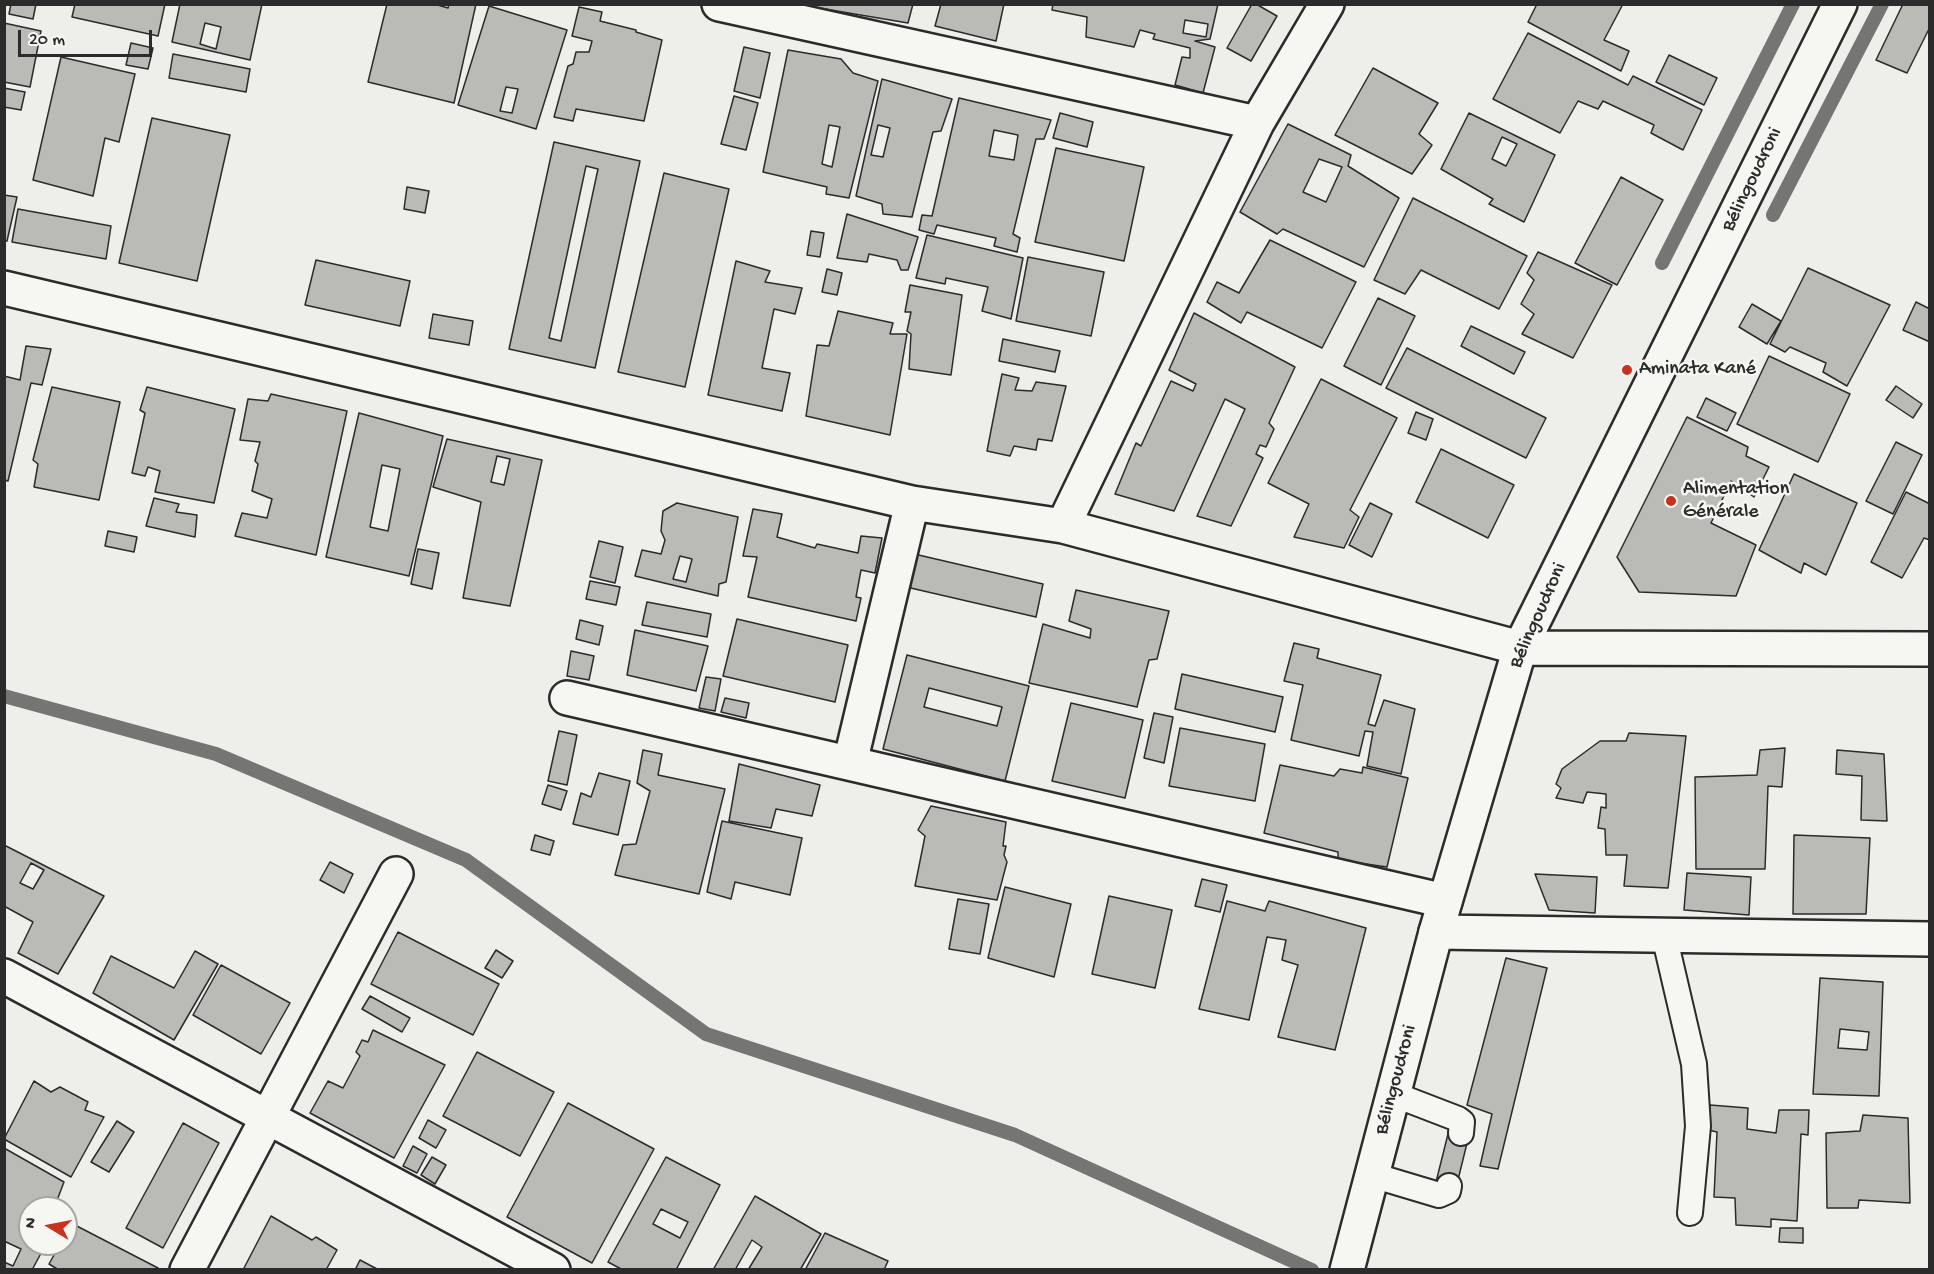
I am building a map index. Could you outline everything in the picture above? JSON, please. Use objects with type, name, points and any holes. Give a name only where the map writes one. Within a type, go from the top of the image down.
[{"type":"street","points":[[719,4],[1257,123]]},
{"type":"street","points":[[1063,526],[1257,123],[1327,4]]},
{"type":"street","name":"Bélingoudroni","points":[[1347,1269],[1436,932],[1520,648],[1840,4]]},
{"type":"street","points":[[4,288],[912,504],[1063,526],[1520,648],[1929,649]]},
{"type":"street","points":[[850,763],[912,504]]},
{"type":"street","points":[[567,698],[1445,901]]},
{"type":"street","points":[[187,1269],[396,874]]},
{"type":"street","points":[[1436,932],[1929,939]]},
{"type":"street","points":[[4,976],[554,1269]]},
{"type":"lane","points":[[1664,935],[1694,1064],[1698,1126],[1690,1213]]},
{"type":"lane","points":[[1393,1094],[1458,1119],[1462,1122],[1461,1133]]},
{"type":"lane","points":[[1372,1175],[1439,1195],[1448,1191],[1449,1185]]},
{"type":"building","points":[[11,4],[36,4],[33,19],[9,14]]},
{"type":"building","points":[[75,4],[165,4],[158,36],[72,17]]},
{"type":"building","points":[[180,4],[262,4],[250,60],[172,42]],"holes":[[[205,23],[221,27],[216,49],[200,44]]]},
{"type":"building","points":[[387,4],[434,4],[448,8],[449,4],[476,4],[454,103],[368,82]]},
{"type":"building","points":[[808,4],[913,4],[908,23],[807,6]]},
{"type":"building","points":[[941,4],[1004,4],[996,41],[935,26]]},
{"type":"building","points":[[1053,4],[1218,4],[1210,39],[1195,41],[1215,47],[1203,93],[1175,85],[1182,57],[1190,58],[1190,48],[1153,39],[1155,34],[1140,30],[1134,47],[1086,37],[1087,17],[1052,10]],"holes":[[[1185,20],[1208,24],[1206,37],[1183,33]]]},
{"type":"building","points":[[1252,4],[1277,16],[1251,61],[1227,48]]},
{"type":"building","points":[[1537,4],[1623,4],[1604,40],[1629,51],[1621,71],[1528,22]]},
{"type":"building","points":[[1903,4],[1930,4],[1930,27],[1907,73],[1876,60]]},
{"type":"building","points":[[489,6],[567,30],[536,129],[458,105]],"holes":[[[506,87],[518,89],[512,113],[500,111]]]},
{"type":"building","points":[[579,7],[602,12],[600,21],[636,30],[636,32],[662,40],[644,121],[576,109],[573,121],[554,117],[568,66],[573,64],[576,52],[589,52],[592,41],[572,36]]},
{"type":"building","points":[[4,23],[41,31],[30,87],[4,82]]},
{"type":"building","points":[[1528,33],[1628,85],[1633,76],[1702,110],[1683,150],[1651,133],[1654,125],[1603,101],[1598,109],[1578,101],[1560,133],[1493,99]]},
{"type":"building","points":[[131,43],[153,48],[148,69],[126,65]]},
{"type":"building","points":[[744,47],[770,53],[760,98],[734,91]]},
{"type":"building","points":[[788,50],[841,59],[853,73],[878,81],[849,198],[826,194],[827,187],[763,172]],"holes":[[[829,125],[840,127],[832,167],[822,164]]]},
{"type":"building","points":[[173,54],[250,69],[246,92],[169,78]]},
{"type":"building","points":[[1669,55],[1717,78],[1704,105],[1656,82]]},
{"type":"building","points":[[61,57],[135,74],[119,142],[105,138],[93,196],[33,180]]},
{"type":"building","points":[[1373,68],[1438,103],[1419,134],[1432,145],[1412,174],[1335,135]]},
{"type":"building","points":[[882,79],[952,99],[941,131],[933,132],[912,217],[883,214],[882,204],[856,196]],"holes":[[[878,125],[890,128],[883,157],[871,155]]]},
{"type":"building","points":[[4,88],[25,92],[21,110],[4,107]]},
{"type":"building","points":[[734,96],[758,103],[746,150],[721,144]]},
{"type":"building","points":[[959,98],[1051,120],[1044,139],[1036,139],[1013,234],[1020,238],[1017,252],[994,246],[996,238],[937,225],[934,234],[919,230],[922,215],[932,216]],"holes":[[[994,130],[1018,135],[1014,160],[989,156]]]},
{"type":"building","points":[[1060,113],[1093,122],[1087,147],[1053,138]]},
{"type":"building","points":[[1469,113],[1555,155],[1524,222],[1489,204],[1493,199],[1441,169]],"holes":[[[1502,137],[1517,144],[1506,166],[1492,159]]]},
{"type":"building","points":[[152,118],[230,135],[197,281],[119,263]]},
{"type":"building","points":[[1288,124],[1351,155],[1348,166],[1399,198],[1364,267],[1283,229],[1277,234],[1240,212]],"holes":[[[1319,159],[1342,167],[1326,202],[1303,192]]]},
{"type":"building","points":[[554,142],[640,161],[595,368],[509,349]],"holes":[[[586,166],[598,169],[561,341],[549,338]]]},
{"type":"building","points":[[1056,148],[1144,167],[1124,261],[1035,242]]},
{"type":"building","points":[[664,173],[729,189],[685,387],[618,372]]},
{"type":"building","points":[[1621,177],[1663,200],[1617,285],[1575,263]]},
{"type":"building","points":[[407,187],[429,191],[425,213],[404,209]]},
{"type":"building","points":[[4,195],[17,197],[7,241],[4,241]]},
{"type":"building","points":[[1413,198],[1527,256],[1499,309],[1421,270],[1405,294],[1374,280]]},
{"type":"building","points":[[18,209],[111,226],[106,259],[12,242]]},
{"type":"building","points":[[847,214],[918,237],[908,270],[901,270],[897,260],[869,254],[867,262],[837,258]]},
{"type":"building","points":[[811,231],[824,233],[820,257],[807,255]]},
{"type":"building","points":[[927,235],[1023,258],[1011,319],[982,311],[988,287],[946,278],[945,284],[916,278]]},
{"type":"building","points":[[1270,240],[1356,282],[1322,348],[1247,312],[1241,323],[1207,302],[1217,282],[1239,293]]},
{"type":"building","points":[[1538,252],[1612,285],[1573,358],[1522,334],[1534,314],[1521,304],[1534,280],[1527,273]]},
{"type":"building","points":[[1028,257],[1104,272],[1091,336],[1016,321]]},
{"type":"building","points":[[316,260],[410,281],[400,326],[305,305]]},
{"type":"building","points":[[736,261],[770,271],[765,282],[802,288],[795,314],[774,309],[762,368],[790,373],[782,411],[708,395]]},
{"type":"building","points":[[1808,268],[1890,305],[1847,386],[1823,372],[1826,363],[1790,347],[1785,352],[1770,344]]},
{"type":"building","points":[[827,269],[842,273],[837,295],[822,292]]},
{"type":"building","points":[[910,285],[962,295],[951,375],[909,369],[911,334],[907,331],[911,312],[905,312]]},
{"type":"building","points":[[1378,298],[1415,316],[1381,385],[1344,366]]},
{"type":"building","points":[[1916,302],[1930,309],[1930,342],[1903,330]]},
{"type":"building","points":[[1752,304],[1781,321],[1767,344],[1739,327]]},
{"type":"building","points":[[838,311],[893,323],[890,334],[907,334],[890,435],[806,416],[817,345],[829,346]]},
{"type":"building","points":[[1194,313],[1295,367],[1269,423],[1274,429],[1266,447],[1260,445],[1256,454],[1263,458],[1231,526],[1197,516],[1245,409],[1225,399],[1174,511],[1115,494],[1136,443],[1141,446],[1171,381],[1193,391],[1196,384],[1169,370]]},
{"type":"building","points":[[433,314],[473,321],[469,345],[429,338]]},
{"type":"building","points":[[1471,326],[1525,352],[1514,374],[1461,346]]},
{"type":"building","points":[[1003,339],[1060,351],[1055,372],[999,361]]},
{"type":"building","points":[[26,346],[51,349],[42,385],[31,383],[8,481],[4,480],[4,376],[20,380]]},
{"type":"building","points":[[1407,348],[1546,418],[1526,458],[1386,388]]},
{"type":"building","points":[[1769,356],[1850,394],[1818,462],[1737,424]]},
{"type":"building","points":[[1002,374],[1019,378],[1015,390],[1032,391],[1036,382],[1066,386],[1052,441],[1038,439],[1036,450],[1014,446],[1010,456],[987,451]]},
{"type":"building","points":[[1321,379],[1397,418],[1350,510],[1359,517],[1344,548],[1294,537],[1309,504],[1268,483]]},
{"type":"building","points":[[1896,386],[1922,404],[1913,418],[1886,400]]},
{"type":"building","points":[[52,387],[120,402],[99,500],[34,487],[38,464],[33,460]]},
{"type":"building","points":[[147,387],[235,409],[214,503],[155,492],[160,471],[148,467],[145,476],[132,473],[145,413],[140,410]]},
{"type":"building","points":[[271,394],[347,411],[316,555],[235,536],[242,513],[267,518],[272,499],[252,491],[258,464],[255,461],[260,442],[240,440],[248,399],[268,401]]},
{"type":"building","points":[[1706,398],[1736,413],[1727,431],[1697,417]]},
{"type":"building","points":[[1416,412],[1433,419],[1426,440],[1408,433]]},
{"type":"building","points":[[359,413],[443,436],[409,576],[326,557]],"holes":[[[382,465],[400,469],[388,531],[370,527]]]},
{"type":"building","points":[[1687,417],[1748,447],[1746,456],[1769,467],[1754,497],[1731,481],[1711,523],[1756,545],[1736,596],[1639,592],[1617,557]]},
{"type":"building","points":[[447,439],[542,460],[510,606],[463,598],[481,502],[433,487]],"holes":[[[497,456],[510,459],[504,485],[491,482]]]},
{"type":"building","points":[[1896,442],[1922,455],[1893,514],[1866,501]]},
{"type":"building","points":[[1441,449],[1514,485],[1488,538],[1416,502]]},
{"type":"building","points":[[1794,474],[1857,503],[1826,575],[1804,563],[1801,573],[1759,550]]},
{"type":"building","points":[[1906,492],[1930,504],[1930,540],[1924,538],[1902,578],[1871,562]]},
{"type":"building","points":[[154,498],[179,504],[176,512],[197,515],[195,537],[146,526]]},
{"type":"building","points":[[677,503],[738,517],[726,582],[719,584],[718,596],[635,576],[642,550],[661,554],[665,540],[661,531],[663,511]],"holes":[[[680,556],[692,559],[686,582],[673,579]]]},
{"type":"building","points":[[1370,503],[1392,514],[1372,557],[1349,545]]},
{"type":"building","points":[[753,509],[782,514],[777,537],[815,548],[817,544],[858,553],[861,536],[882,538],[875,573],[861,570],[856,597],[861,598],[856,621],[748,597],[757,557],[743,556]]},
{"type":"building","points":[[108,531],[137,537],[134,552],[105,546]]},
{"type":"building","points":[[599,541],[623,547],[615,583],[590,577]]},
{"type":"building","points":[[418,549],[439,553],[432,589],[411,584]]},
{"type":"building","points":[[910,553],[1043,584],[1036,617],[902,586]]},
{"type":"building","points":[[590,581],[620,587],[616,605],[586,599]]},
{"type":"building","points":[[1076,590],[1169,611],[1157,659],[1149,660],[1137,707],[1029,683],[1043,624],[1090,638],[1091,629],[1069,621]]},
{"type":"building","points":[[647,602],[711,614],[707,637],[642,625]]},
{"type":"building","points":[[737,619],[848,645],[835,702],[723,676]]},
{"type":"building","points":[[580,620],[603,626],[599,645],[576,639]]},
{"type":"building","points":[[635,630],[708,646],[696,691],[627,675]]},
{"type":"building","points":[[1294,643],[1319,649],[1317,658],[1381,675],[1368,724],[1375,726],[1384,700],[1415,709],[1401,774],[1367,766],[1373,732],[1365,731],[1359,756],[1291,740],[1303,685],[1284,681]]},
{"type":"building","points":[[571,651],[594,656],[589,680],[567,676]]},
{"type":"building","points":[[907,655],[1029,686],[1005,781],[883,749]],"holes":[[[929,688],[1002,707],[997,726],[924,707]]]},
{"type":"building","points":[[1182,674],[1283,697],[1275,732],[1175,709]]},
{"type":"building","points":[[706,677],[721,679],[715,711],[699,708]]},
{"type":"building","points":[[725,698],[749,703],[746,718],[721,712]]},
{"type":"building","points":[[1071,703],[1143,720],[1125,798],[1052,781]]},
{"type":"building","points":[[1154,713],[1173,717],[1164,763],[1144,758]]},
{"type":"building","points":[[1180,728],[1265,744],[1255,801],[1169,786]]},
{"type":"building","points":[[559,731],[577,735],[567,785],[548,781]]},
{"type":"building","points":[[1629,733],[1686,736],[1668,888],[1624,886],[1627,855],[1606,855],[1605,829],[1598,828],[1601,807],[1606,808],[1606,794],[1587,792],[1583,803],[1556,798],[1561,788],[1556,784],[1562,769],[1600,741],[1626,741]]},
{"type":"building","points":[[1785,748],[1782,787],[1768,786],[1765,869],[1696,869],[1695,777],[1757,775],[1760,750]]},
{"type":"building","points":[[643,750],[662,754],[658,775],[725,789],[699,894],[615,875],[623,845],[636,844],[650,791],[637,783]]},
{"type":"building","points":[[1837,750],[1884,754],[1887,821],[1861,820],[1862,776],[1836,774]]},
{"type":"building","points":[[739,764],[820,785],[812,816],[776,809],[771,828],[729,821]]},
{"type":"building","points":[[1280,765],[1334,776],[1340,769],[1362,773],[1363,767],[1408,778],[1387,867],[1338,860],[1338,852],[1264,833]]},
{"type":"building","points":[[599,773],[630,781],[618,835],[573,824],[581,793],[591,797]]},
{"type":"building","points":[[548,785],[567,791],[561,810],[542,804]]},
{"type":"building","points":[[931,806],[1006,822],[1003,846],[1006,846],[1004,855],[1007,862],[997,900],[915,886],[925,836],[918,830]]},
{"type":"building","points":[[722,821],[802,838],[790,895],[735,882],[731,899],[707,892]]},
{"type":"building","points":[[535,835],[554,841],[550,855],[531,850]]},
{"type":"building","points":[[1794,835],[1870,838],[1866,914],[1793,914]]},
{"type":"building","points":[[4,845],[104,896],[58,974],[18,953],[33,922],[4,906]],"holes":[[[31,863],[44,870],[33,889],[20,883]]]},
{"type":"building","points":[[330,862],[353,874],[344,893],[320,880]]},
{"type":"building","points":[[1687,873],[1751,877],[1749,915],[1684,910]]},
{"type":"building","points":[[1535,874],[1597,877],[1595,913],[1549,910]]},
{"type":"building","points":[[1202,879],[1227,885],[1220,912],[1195,906]]},
{"type":"building","points":[[1005,887],[1071,904],[1054,977],[988,958]]},
{"type":"building","points":[[1109,896],[1172,910],[1155,988],[1092,974]]},
{"type":"building","points":[[958,899],[989,904],[980,954],[949,949]]},
{"type":"building","points":[[1227,901],[1265,911],[1269,901],[1366,928],[1335,1050],[1278,1037],[1298,965],[1282,960],[1286,940],[1267,937],[1249,1020],[1199,1009]]},
{"type":"building","points":[[398,932],[499,984],[473,1035],[371,984]]},
{"type":"building","points":[[496,950],[513,961],[502,978],[485,968]]},
{"type":"building","points":[[195,951],[218,964],[174,1040],[93,993],[111,956],[174,988]]},
{"type":"building","points":[[1506,958],[1547,968],[1498,1169],[1480,1166],[1492,1114],[1467,1105]]},
{"type":"building","points":[[221,965],[290,1003],[261,1054],[193,1015]]},
{"type":"building","points":[[1820,978],[1883,982],[1879,1096],[1813,1094]],"holes":[[[1840,1029],[1869,1032],[1867,1050],[1838,1048]]]},
{"type":"building","points":[[370,996],[410,1018],[402,1032],[362,1009]]},
{"type":"building","points":[[373,1030],[445,1065],[394,1158],[310,1113],[328,1081],[343,1088],[360,1056],[356,1052],[362,1040],[368,1042]]},
{"type":"building","points":[[477,1052],[554,1092],[520,1156],[443,1116]]},
{"type":"building","points":[[34,1081],[51,1092],[60,1087],[88,1102],[85,1110],[104,1117],[71,1177],[4,1139]]},
{"type":"building","points":[[568,1103],[654,1149],[592,1263],[507,1217]]},
{"type":"building","points":[[1710,1105],[1748,1108],[1747,1129],[1776,1133],[1779,1110],[1809,1110],[1808,1135],[1801,1134],[1797,1221],[1771,1219],[1771,1227],[1736,1225],[1735,1198],[1714,1197],[1717,1132],[1708,1130]]},
{"type":"building","points":[[1863,1115],[1908,1118],[1910,1203],[1859,1200],[1858,1208],[1827,1208],[1826,1133],[1860,1131]]},
{"type":"building","points":[[428,1120],[446,1130],[436,1148],[419,1138]]},
{"type":"building","points":[[117,1121],[134,1132],[109,1172],[91,1162]]},
{"type":"building","points":[[183,1123],[219,1143],[163,1248],[126,1228]]},
{"type":"building","points":[[1449,1130],[1469,1135],[1456,1188],[1436,1182]]},
{"type":"building","points":[[413,1146],[427,1154],[417,1173],[403,1166]]},
{"type":"building","points":[[4,1148],[64,1182],[59,1196],[18,1196],[18,1248],[4,1241]]},
{"type":"building","points":[[432,1157],[446,1165],[435,1184],[421,1175]]},
{"type":"building","points":[[666,1157],[720,1185],[676,1270],[623,1270],[608,1262]],"holes":[[[661,1209],[688,1222],[680,1238],[653,1224]]]},
{"type":"building","points":[[755,1196],[821,1234],[800,1270],[748,1270],[762,1247],[752,1240],[735,1270],[713,1270]]},
{"type":"building","points":[[271,1216],[312,1240],[316,1237],[337,1250],[326,1270],[243,1270]]},
{"type":"building","points":[[78,1227],[158,1268],[157,1270],[59,1270],[49,1264],[53,1256],[78,1256]]},
{"type":"building","points":[[1780,1228],[1803,1228],[1803,1243],[1779,1242]]},
{"type":"building","points":[[825,1233],[888,1261],[884,1270],[805,1270]]},
{"type":"building","points":[[18,1255],[40,1256],[32,1270],[4,1270],[4,1262],[13,1266]]},
{"type":"building","points":[[360,1260],[379,1270],[355,1270]]},
{"type":"waterway","points":[[1662,263],[1793,4]]},
{"type":"waterway","points":[[1773,215],[1882,4]]},
{"type":"waterway","points":[[4,696],[216,754],[466,860],[706,1034],[1015,1135],[1312,1270]]},
{"type":"place","name":"Aminata Kané","points":[[1627,370]]},
{"type":"place","name":"Alimentation Générale","points":[[1671,501]]}]
